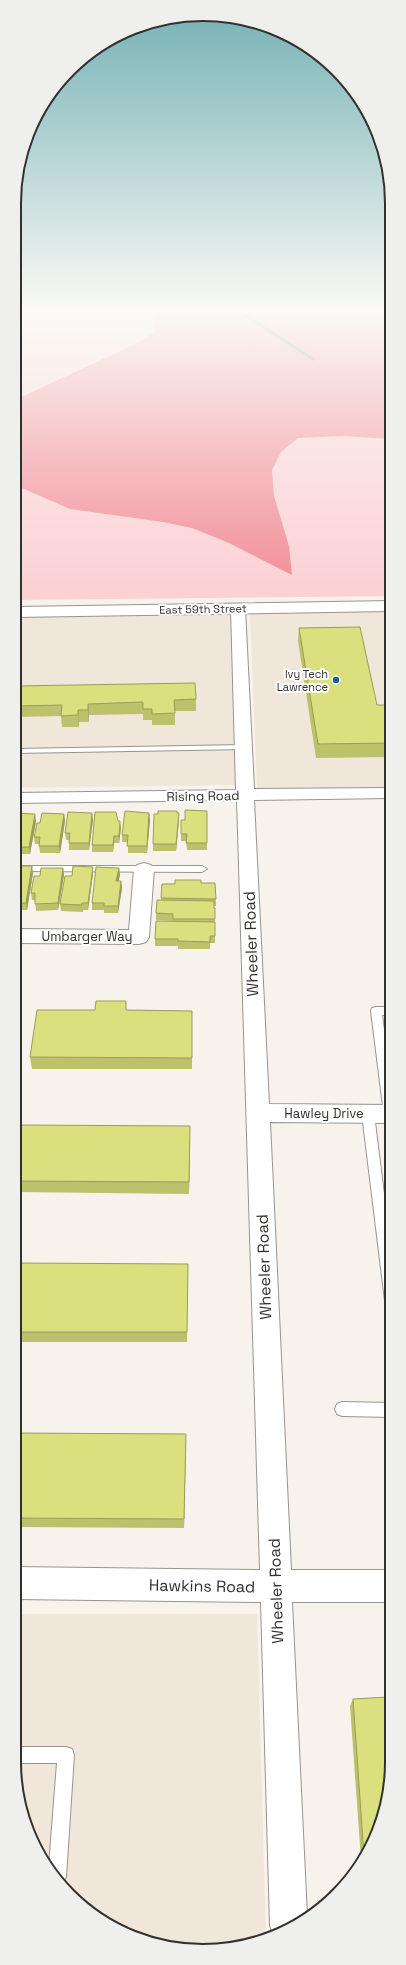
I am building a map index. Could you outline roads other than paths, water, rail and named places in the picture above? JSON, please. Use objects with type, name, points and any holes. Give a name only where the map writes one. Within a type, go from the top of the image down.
[{"type":"street","name":"East 59th Street","points":[[21,612],[385,606]]},
{"type":"street","name":"Wheeler Road","points":[[238,608],[289,1922]]},
{"type":"street","name":"Rising Road","points":[[21,798],[385,793]]},
{"type":"street","name":"Umbarger Way","points":[[21,936],[139,937],[144,869]]},
{"type":"street","name":"Hawley Drive","points":[[258,1113],[383,1114]]},
{"type":"street","name":"Hawkins Road","points":[[21,1584],[385,1586]]},
{"type":"lane","points":[[21,751],[244,747]]},
{"type":"lane","points":[[21,868],[202,869]]},
{"type":"lane","points":[[385,1011],[376,1011],[385,1161]]},
{"type":"lane","points":[[342,1409],[385,1410]]},
{"type":"lane","points":[[21,1756],[66,1756],[57,1871]]},
{"type":"place","name":"Ivy Tech Lawrence","points":[[336,680]]}]
